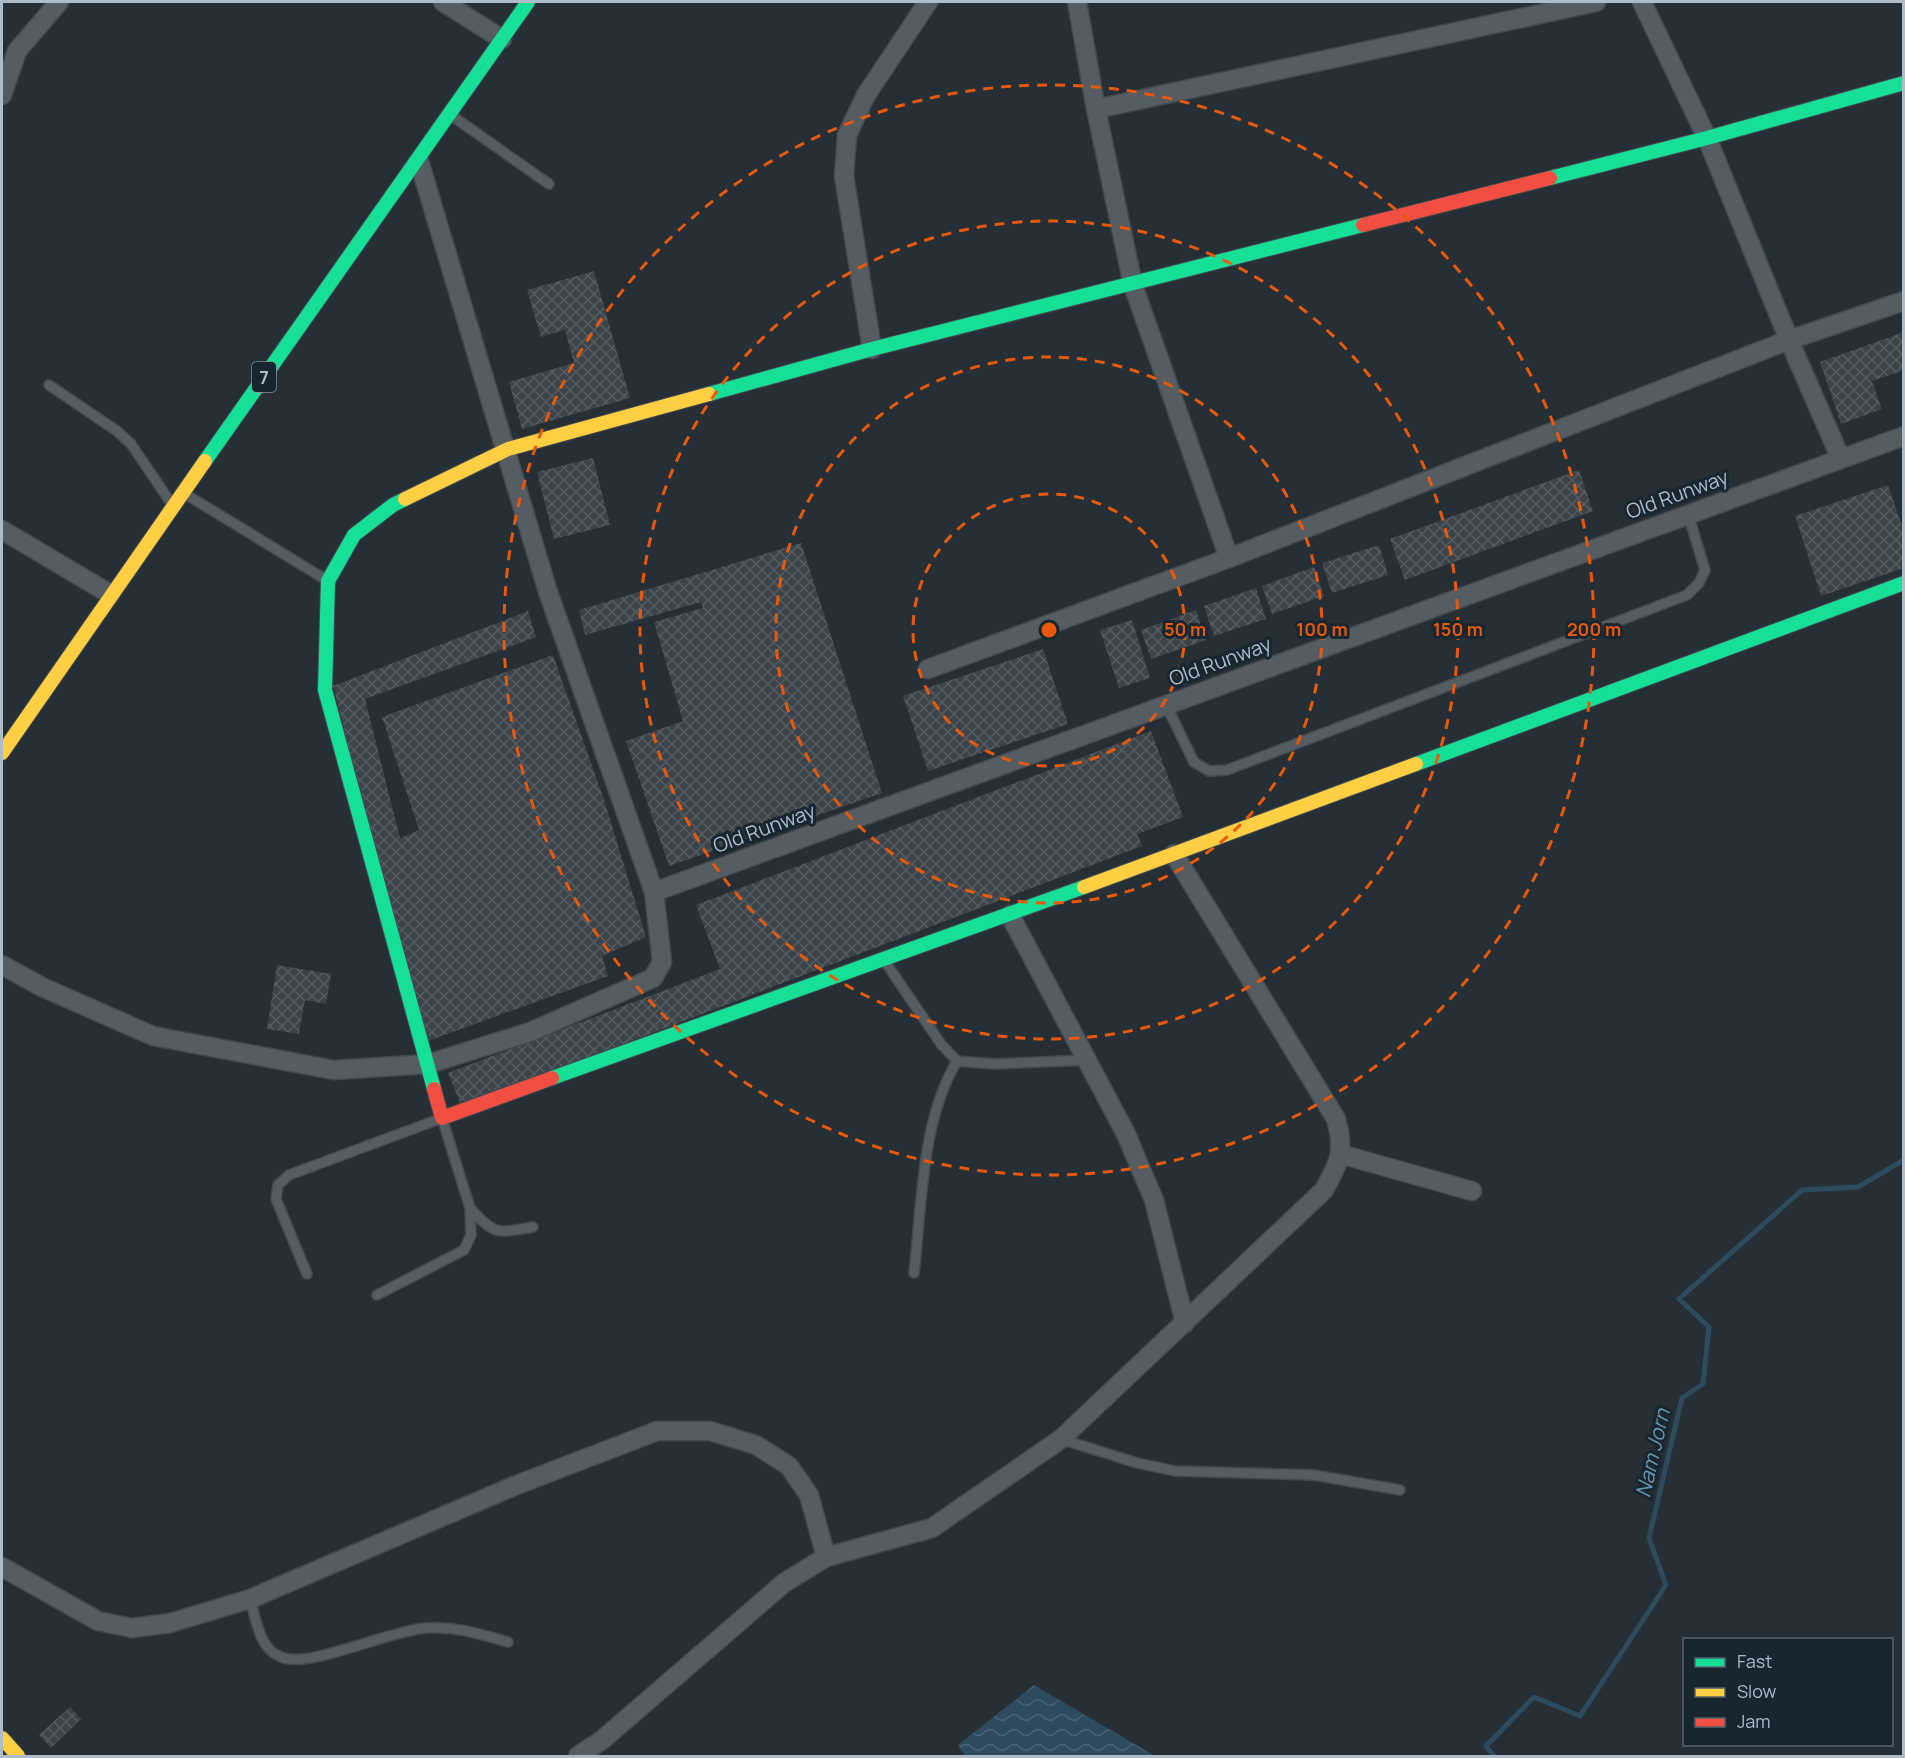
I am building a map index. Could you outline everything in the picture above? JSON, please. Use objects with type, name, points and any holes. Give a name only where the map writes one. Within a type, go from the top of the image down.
[{"type":"main road","name":"7","points":[[2,753],[172,505],[419,161],[528,2]]},
{"type":"main road","points":[[1904,83],[1707,138],[1133,285],[872,349],[508,449],[393,505],[354,535],[328,581],[325,690],[442,1118],[882,958],[1010,915],[1904,583]]},
{"type":"main road","points":[[2,1738],[18,1756]]},
{"type":"street","points":[[443,2],[502,39]]},
{"type":"street","points":[[872,349],[844,176],[847,135],[866,95],[928,2]]},
{"type":"street","points":[[1077,2],[1096,109],[1133,285],[1230,558]]},
{"type":"street","points":[[1096,109],[1596,2]]},
{"type":"street","points":[[1642,2],[1707,138],[1840,459]]},
{"type":"street","points":[[2,94],[17,51],[51,4]]},
{"type":"street","points":[[2,965],[42,987],[153,1036],[334,1070],[428,1064],[531,1032],[653,978],[662,962],[654,892],[549,592],[508,449],[419,161]]},
{"type":"street","points":[[928,669],[1230,558],[1789,340],[1904,301]]},
{"type":"street","name":"Old Runway","points":[[654,892],[1904,436]]},
{"type":"street","points":[[2,530],[110,594]]},
{"type":"street","points":[[578,1756],[602,1740],[784,1583],[826,1557],[932,1528],[1061,1439],[1324,1190],[1339,1163],[1342,1141],[1336,1119],[1174,854]]},
{"type":"street","points":[[1010,915],[1089,1060],[1126,1134],[1154,1200],[1185,1323]]},
{"type":"street","points":[[1340,1154],[1472,1191]]},
{"type":"street","points":[[2,1567],[98,1621],[132,1628],[170,1623],[250,1599],[514,1486],[657,1431],[710,1431],[756,1445],[789,1466],[809,1495],[826,1557]]},
{"type":"lane","points":[[451,115],[549,184]]},
{"type":"lane","points":[[49,386],[117,431],[131,444],[172,505]]},
{"type":"lane","points":[[182,492],[328,581]]},
{"type":"lane","points":[[1166,705],[1194,762],[1209,771],[1227,770],[1687,595],[1698,583],[1705,570],[1688,514]]},
{"type":"lane","points":[[882,958],[941,1044],[957,1061],[995,1064],[1089,1060]]},
{"type":"lane","points":[[914,1273],[933,1119],[945,1081],[957,1061]]},
{"type":"lane","points":[[307,1274],[276,1199],[278,1185],[289,1175],[442,1118],[470,1208],[471,1235],[464,1250],[377,1295]]},
{"type":"lane","points":[[470,1208],[491,1230],[504,1232],[533,1227]]},
{"type":"lane","points":[[1061,1439],[1137,1463],[1175,1471],[1314,1475],[1400,1490]]},
{"type":"lane","points":[[250,1599],[264,1643],[280,1657],[302,1661],[379,1637],[426,1628],[464,1628],[508,1642]]},
{"type":"water","points":[[1034,1685],[1155,1756],[965,1756],[958,1745]]},
{"type":"building","points":[[594,271],[630,398],[522,429],[509,382],[574,363],[565,330],[541,337],[527,290]]},
{"type":"building","points":[[1904,332],[1904,370],[1872,381],[1882,409],[1841,424],[1820,362]]},
{"type":"building","points":[[593,458],[610,525],[554,539],[537,472]]},
{"type":"building","points":[[1579,470],[1593,511],[1405,580],[1390,539]]},
{"type":"building","points":[[1888,485],[1904,532],[1904,568],[1821,596],[1795,516]]},
{"type":"building","points":[[801,543],[882,793],[669,866],[626,741],[683,721],[654,622],[703,608],[701,602],[585,635],[579,610]]},
{"type":"building","points":[[1379,545],[1388,575],[1332,593],[1322,563]]},
{"type":"building","points":[[1314,567],[1324,596],[1272,614],[1262,586]]},
{"type":"building","points":[[1256,588],[1266,619],[1214,636],[1204,606]]},
{"type":"building","points":[[1196,610],[1206,640],[1151,659],[1141,630]]},
{"type":"building","points":[[528,611],[536,637],[365,699],[400,838],[419,830],[382,717],[553,655],[604,800],[646,937],[602,956],[608,976],[425,1042],[333,686]]},
{"type":"building","points":[[1132,620],[1150,678],[1119,688],[1100,630]]},
{"type":"building","points":[[1043,649],[1068,724],[928,771],[903,696]]},
{"type":"building","points":[[1151,731],[1183,817],[1137,834],[1142,846],[461,1106],[448,1073],[720,969],[696,905]]},
{"type":"building","points":[[277,965],[331,974],[326,1004],[305,1000],[299,1034],[267,1029]]},
{"type":"building","points":[[70,1707],[81,1719],[51,1748],[39,1735]]},
{"type":"waterway","name":"Nam Jorn","points":[[1494,1756],[1486,1746],[1534,1697],[1580,1716],[1666,1585],[1649,1538],[1682,1398],[1703,1384],[1709,1327],[1679,1299],[1802,1190],[1858,1187],[1904,1160]]},
{"type":"traffic: fast","points":[[205,461],[528,2]]},
{"type":"traffic: fast","points":[[1550,178],[1707,138],[1904,83]]},
{"type":"traffic: fast","points":[[709,394],[872,349],[1363,225]]},
{"type":"traffic: fast","points":[[405,499],[393,505],[354,535],[328,581],[325,690],[434,1089]]},
{"type":"traffic: fast","points":[[1416,764],[1904,583]]},
{"type":"traffic: fast","points":[[552,1078],[1084,887]]},
{"type":"traffic: slow","points":[[405,499],[508,449],[709,394]]},
{"type":"traffic: slow","points":[[2,753],[205,461]]},
{"type":"traffic: slow","points":[[1084,887],[1416,764]]},
{"type":"traffic: slow","points":[[2,1738],[18,1756]]},
{"type":"traffic: jam","points":[[1363,225],[1550,178]]},
{"type":"traffic: jam","points":[[434,1089],[442,1118],[552,1078]]}]
